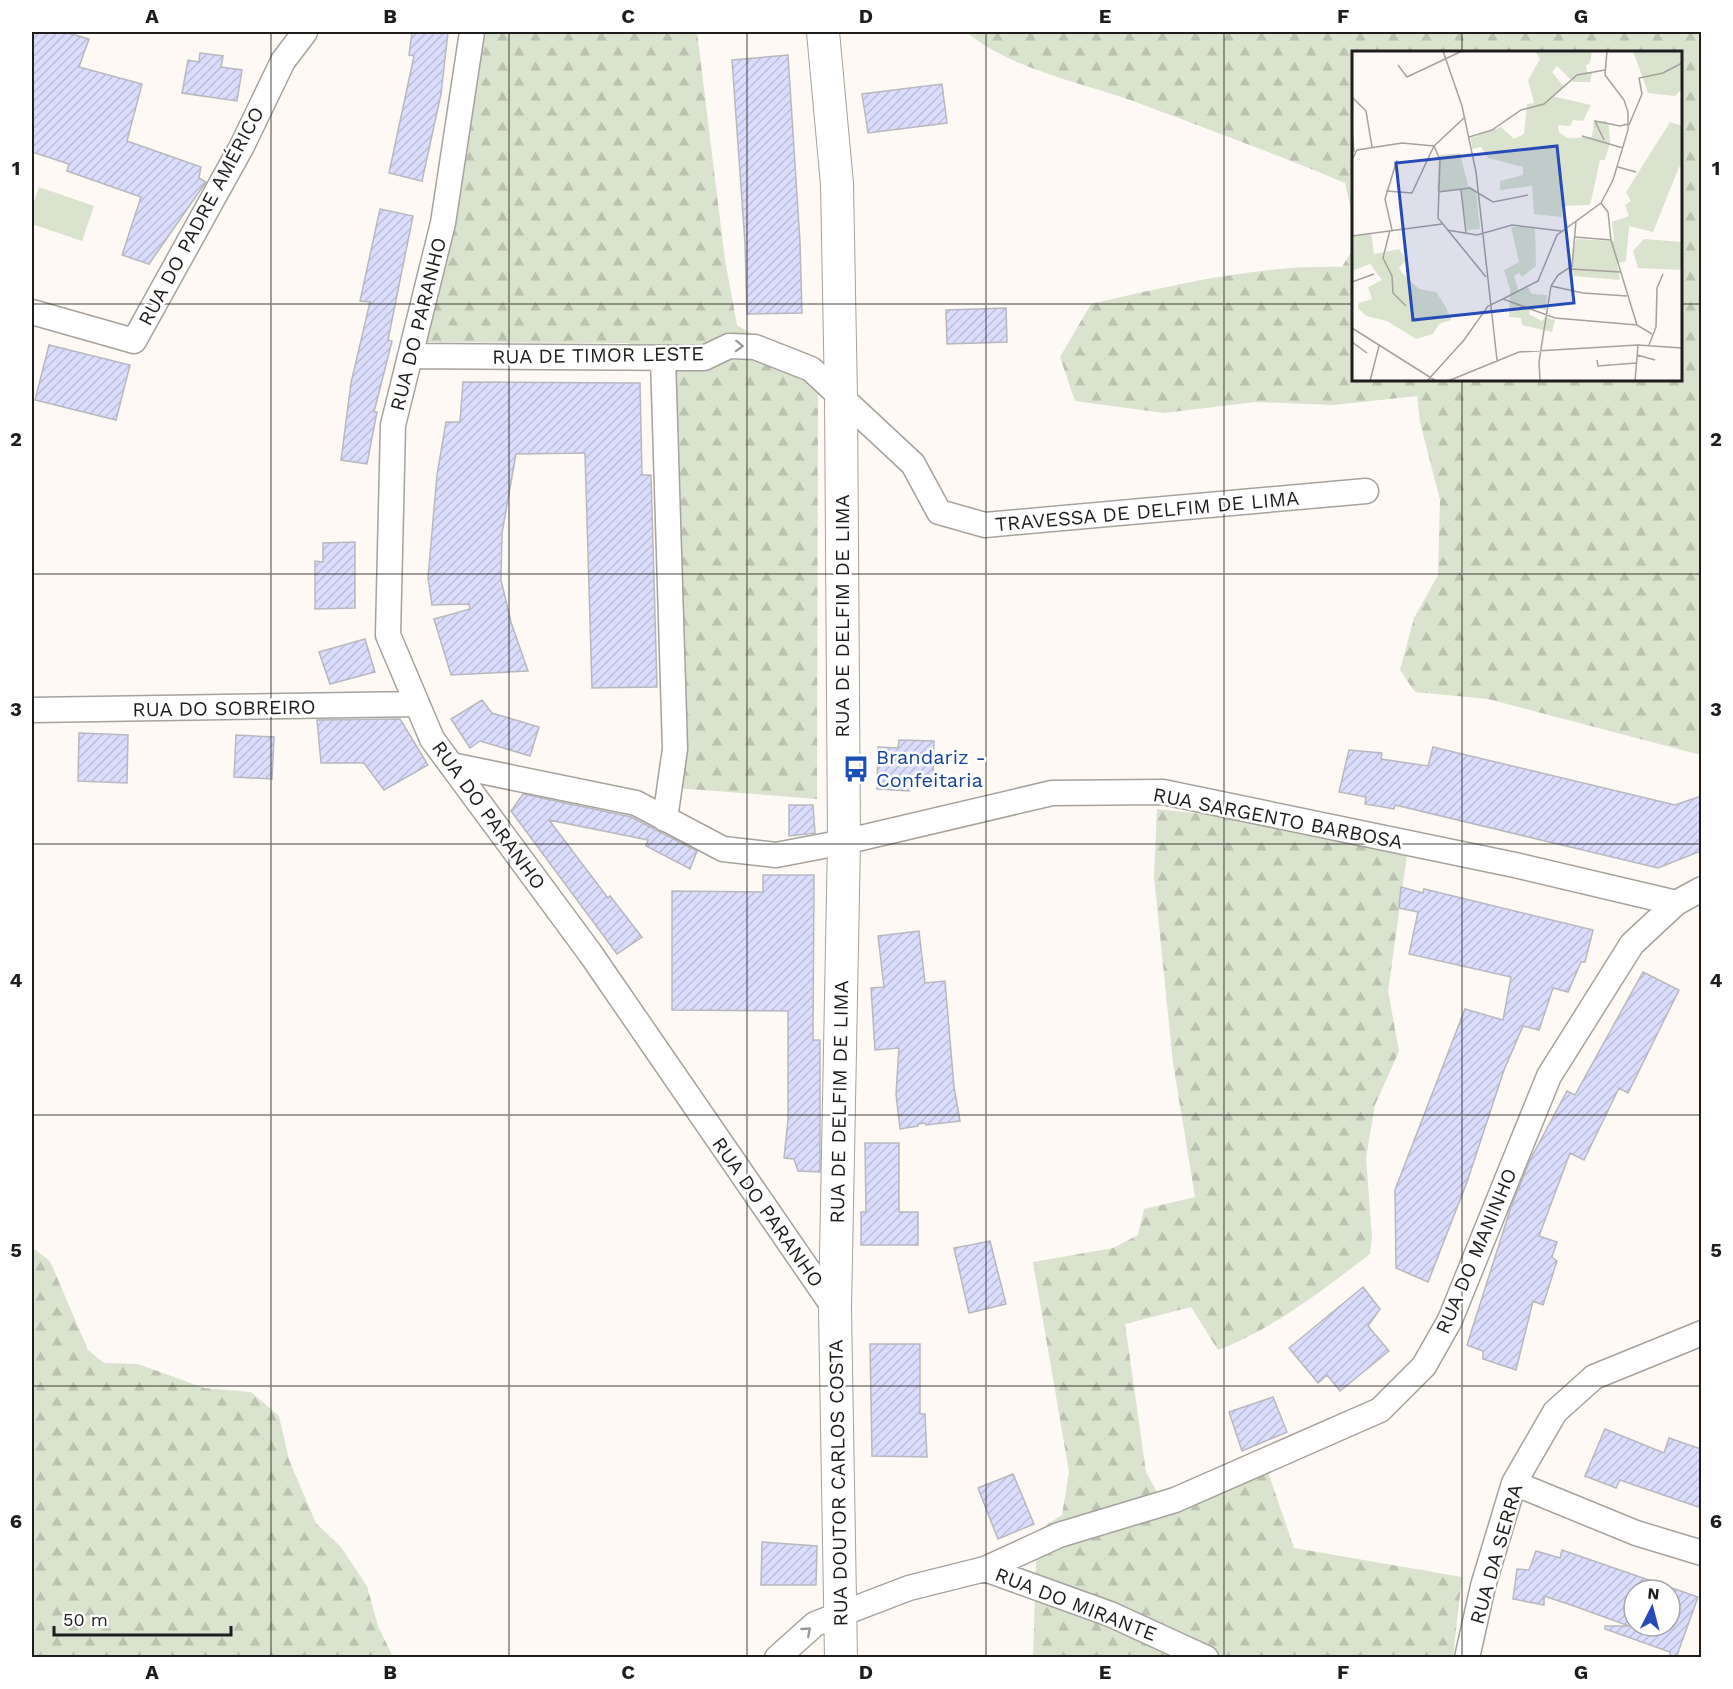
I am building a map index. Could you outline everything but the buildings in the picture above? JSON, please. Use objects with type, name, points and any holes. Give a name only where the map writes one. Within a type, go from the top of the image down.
[{"type":"main road","name":"RUA DE DELFIM DE LIMA","points":[[823,32],[837,184],[841,397],[844,842],[835,1308]]},
{"type":"main road","name":"RUA DOUTOR CARLOS COSTA","points":[[835,1308],[841,1658]]},
{"type":"street","name":"RUA DO PADRE AMÉRICO","points":[[32,312],[134,341],[242,146],[283,61],[305,32]]},
{"type":"street","name":"RUA DO PARANHO","points":[[472,32],[443,223],[393,425],[388,635],[432,739],[590,953],[835,1308]]},
{"type":"street","name":"RUA DE TIMOR LESTE","points":[[410,356],[704,358],[729,346],[755,347],[811,369],[841,397]]},
{"type":"street","points":[[663,357],[675,749],[665,819]]},
{"type":"street","name":"TRAVESSA DE DELFIM DE LIMA","points":[[841,397],[913,464],[939,512],[985,525],[1366,491]]},
{"type":"street","name":"RUA DO SOBREIRO","points":[[32,710],[417,704]]},
{"type":"street","name":"RUA SARGENTO BARBOSA","points":[[451,765],[636,803],[723,849],[776,855],[844,842],[1052,793],[1163,792],[1515,865],[1676,903]]},
{"type":"street","name":"RUA DO MANINHO","points":[[985,1569],[1059,1535],[1175,1500],[1380,1410],[1424,1366],[1450,1320],[1549,1076],[1632,944],[1676,903],[1701,889]]},
{"type":"street","name":"RUA DA SERRA","points":[[1467,1658],[1483,1586],[1514,1483],[1555,1412],[1594,1377],[1701,1333]]},
{"type":"street","points":[[1514,1483],[1636,1533],[1701,1553]]},
{"type":"street","name":"RUA DO MIRANTE","points":[[777,1658],[815,1624],[909,1587],[985,1569],[1110,1614],[1206,1658]]},
{"type":"green space","points":[[465,32],[697,32],[725,260],[737,325],[818,376],[817,799],[676,788],[667,356],[627,343],[410,342]]},
{"type":"green space","points":[[966,32],[1701,32],[1701,755],[1488,699],[1415,692],[1400,670],[1414,618],[1438,575],[1440,500],[1420,422],[1417,396],[1334,405],[1255,402],[1164,413],[1075,401],[1060,357],[1091,304],[1184,283],[1247,273],[1278,269],[1342,267],[1352,251],[1352,381],[1682,381],[1682,51],[1352,51],[1352,214],[1345,183],[1130,100],[1024,65],[984,45]]},
{"type":"green space","points":[[39,187],[94,206],[82,241],[32,224],[32,207]]},
{"type":"green space","points":[[1157,809],[1294,824],[1409,841],[1388,991],[1399,1051],[1375,1105],[1366,1158],[1372,1237],[1370,1254],[1316,1295],[1278,1320],[1218,1350],[1191,1307],[1125,1324],[1146,1472],[1167,1510],[1267,1469],[1294,1548],[1462,1577],[1453,1657],[1033,1658],[1037,1531],[1062,1515],[1069,1472],[1033,1262],[1113,1248],[1138,1235],[1144,1209],[1195,1197],[1173,1063],[1154,876]]},
{"type":"green space","points":[[32,1247],[50,1261],[88,1350],[104,1363],[138,1364],[204,1388],[251,1392],[279,1416],[289,1460],[316,1523],[341,1547],[367,1586],[378,1626],[393,1657],[32,1657]]},
{"type":"place","name":"Brandariz - Confeitaria","points":[[856,769]]}]
